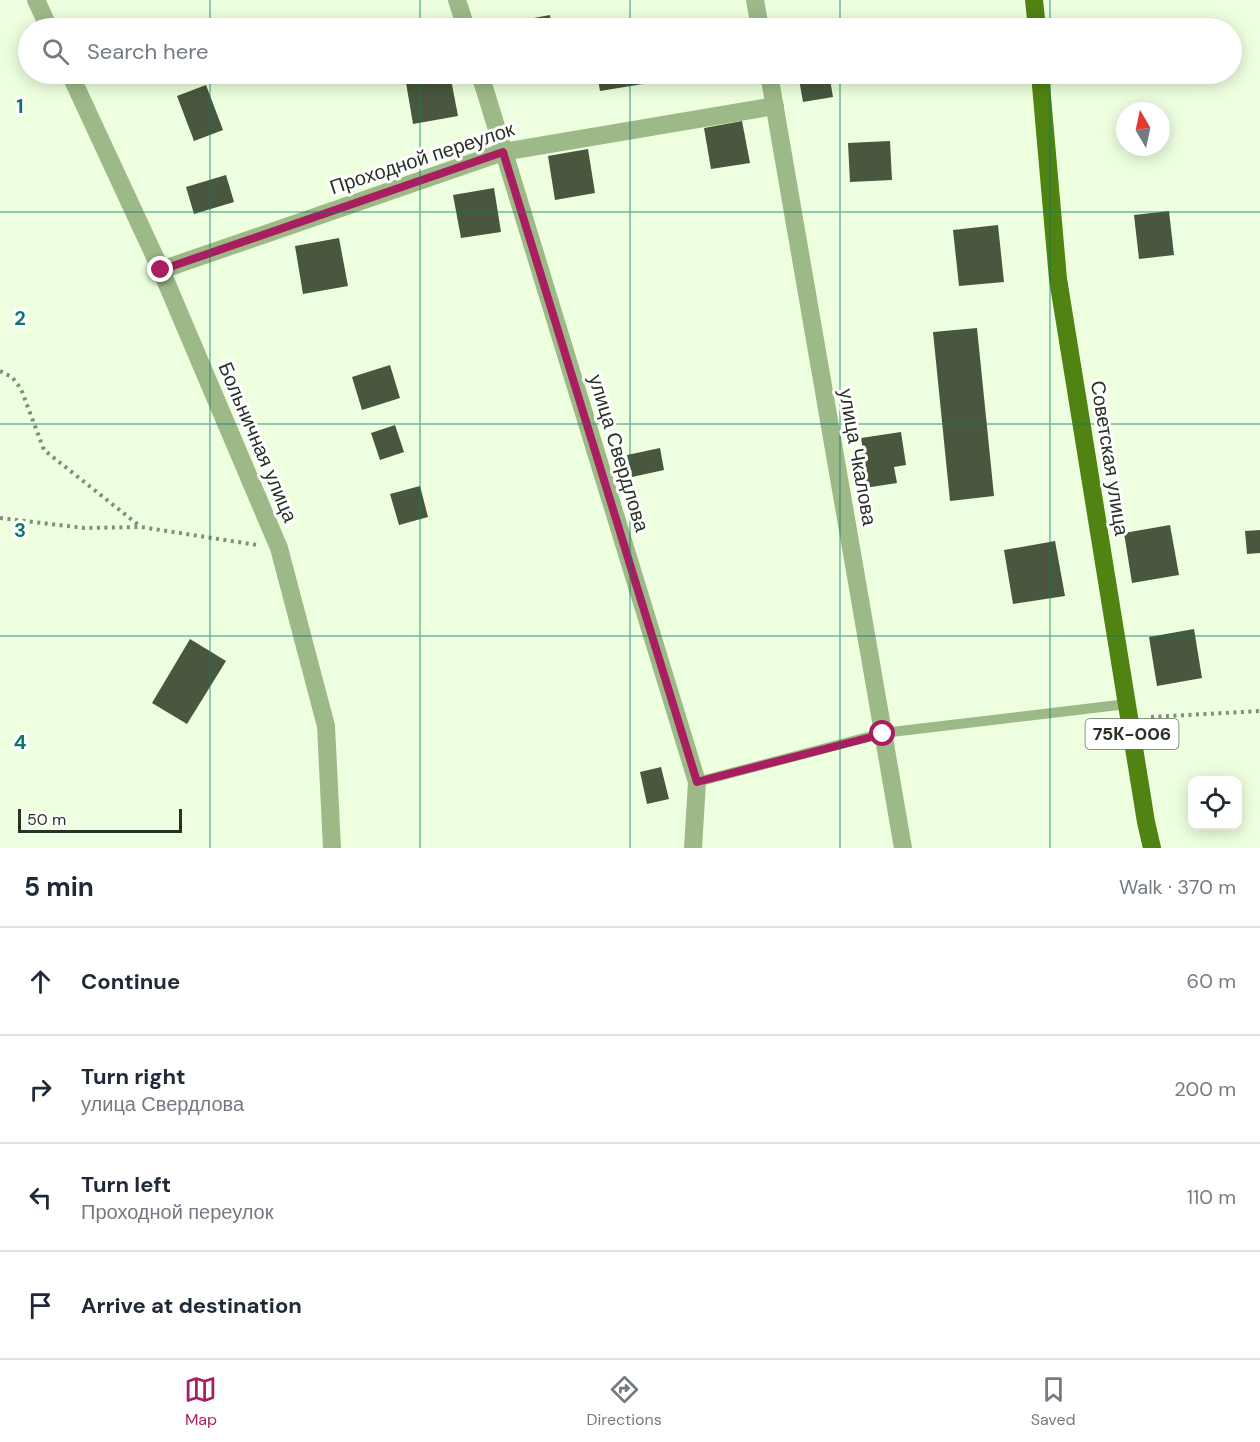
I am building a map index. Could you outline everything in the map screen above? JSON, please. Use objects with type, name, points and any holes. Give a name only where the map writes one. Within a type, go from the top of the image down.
[{"type":"main road","points":[[1034,0],[1035,18]]},
{"type":"main road","name":"Советская улица","points":[[1041,84],[1058,279],[1152,848]]},
{"type":"street","points":[[36,0],[44,18]]},
{"type":"street","points":[[457,0],[463,18]]},
{"type":"street","points":[[755,0],[758,18]]},
{"type":"street","name":"Больничная улица","points":[[75,84],[161,270],[279,548],[326,726],[332,848]]},
{"type":"street","name":"улица Свердлова","points":[[483,84],[697,782],[693,848]]},
{"type":"street","name":"улица Чкалова","points":[[771,84],[903,848]]},
{"type":"street","name":"Проходной переулок","points":[[161,270],[503,152],[775,106]]},
{"type":"lane","points":[[697,782],[883,734],[1127,704]]},
{"type":"path","points":[[0,371],[12,376],[21,389],[44,450],[141,527]]},
{"type":"path","points":[[0,518],[84,528],[141,527],[279,548]]},
{"type":"path","points":[[1151,717],[1260,711]]},
{"type":"building","points":[[550,15],[550,18],[534,18]]},
{"type":"building","points":[[406,84],[452,84],[458,116],[413,124]]},
{"type":"building","points":[[599,84],[643,84],[600,91]]},
{"type":"building","points":[[800,84],[831,84],[833,97],[803,102]]},
{"type":"building","points":[[206,85],[223,130],[194,141],[177,96]]},
{"type":"building","points":[[742,121],[750,163],[711,169],[704,128]]},
{"type":"building","points":[[890,141],[892,180],[850,182],[848,143]]},
{"type":"building","points":[[588,149],[595,193],[555,200],[548,156]]},
{"type":"building","points":[[226,175],[234,202],[194,214],[186,187]]},
{"type":"building","points":[[494,188],[501,232],[461,238],[453,195]]},
{"type":"building","points":[[1169,211],[1174,255],[1139,259],[1134,215]]},
{"type":"building","points":[[998,225],[1004,282],[959,286],[953,230]]},
{"type":"building","points":[[339,238],[348,286],[303,294],[295,246]]},
{"type":"building","points":[[977,328],[994,496],[950,501],[933,332]]},
{"type":"building","points":[[390,365],[400,398],[362,410],[352,377]]},
{"type":"building","points":[[395,425],[404,452],[380,460],[371,433]]},
{"type":"building","points":[[901,432],[906,465],[894,467],[897,483],[858,489],[852,452],[863,450],[861,438]]},
{"type":"building","points":[[660,448],[664,470],[632,477],[627,455]]},
{"type":"building","points":[[420,486],[428,517],[399,525],[390,494]]},
{"type":"building","points":[[1170,525],[1179,575],[1132,583],[1124,533]]},
{"type":"building","points":[[1260,530],[1260,553],[1247,554],[1245,531]]},
{"type":"building","points":[[1055,541],[1065,596],[1013,604],[1004,550]]},
{"type":"building","points":[[1194,629],[1202,678],[1157,686],[1149,637]]},
{"type":"building","points":[[190,639],[226,661],[187,724],[152,703]]},
{"type":"building","points":[[661,767],[669,799],[647,804],[640,772]]},
{"type":"route","points":[[161,270],[503,152],[697,782],[883,734]]}]
